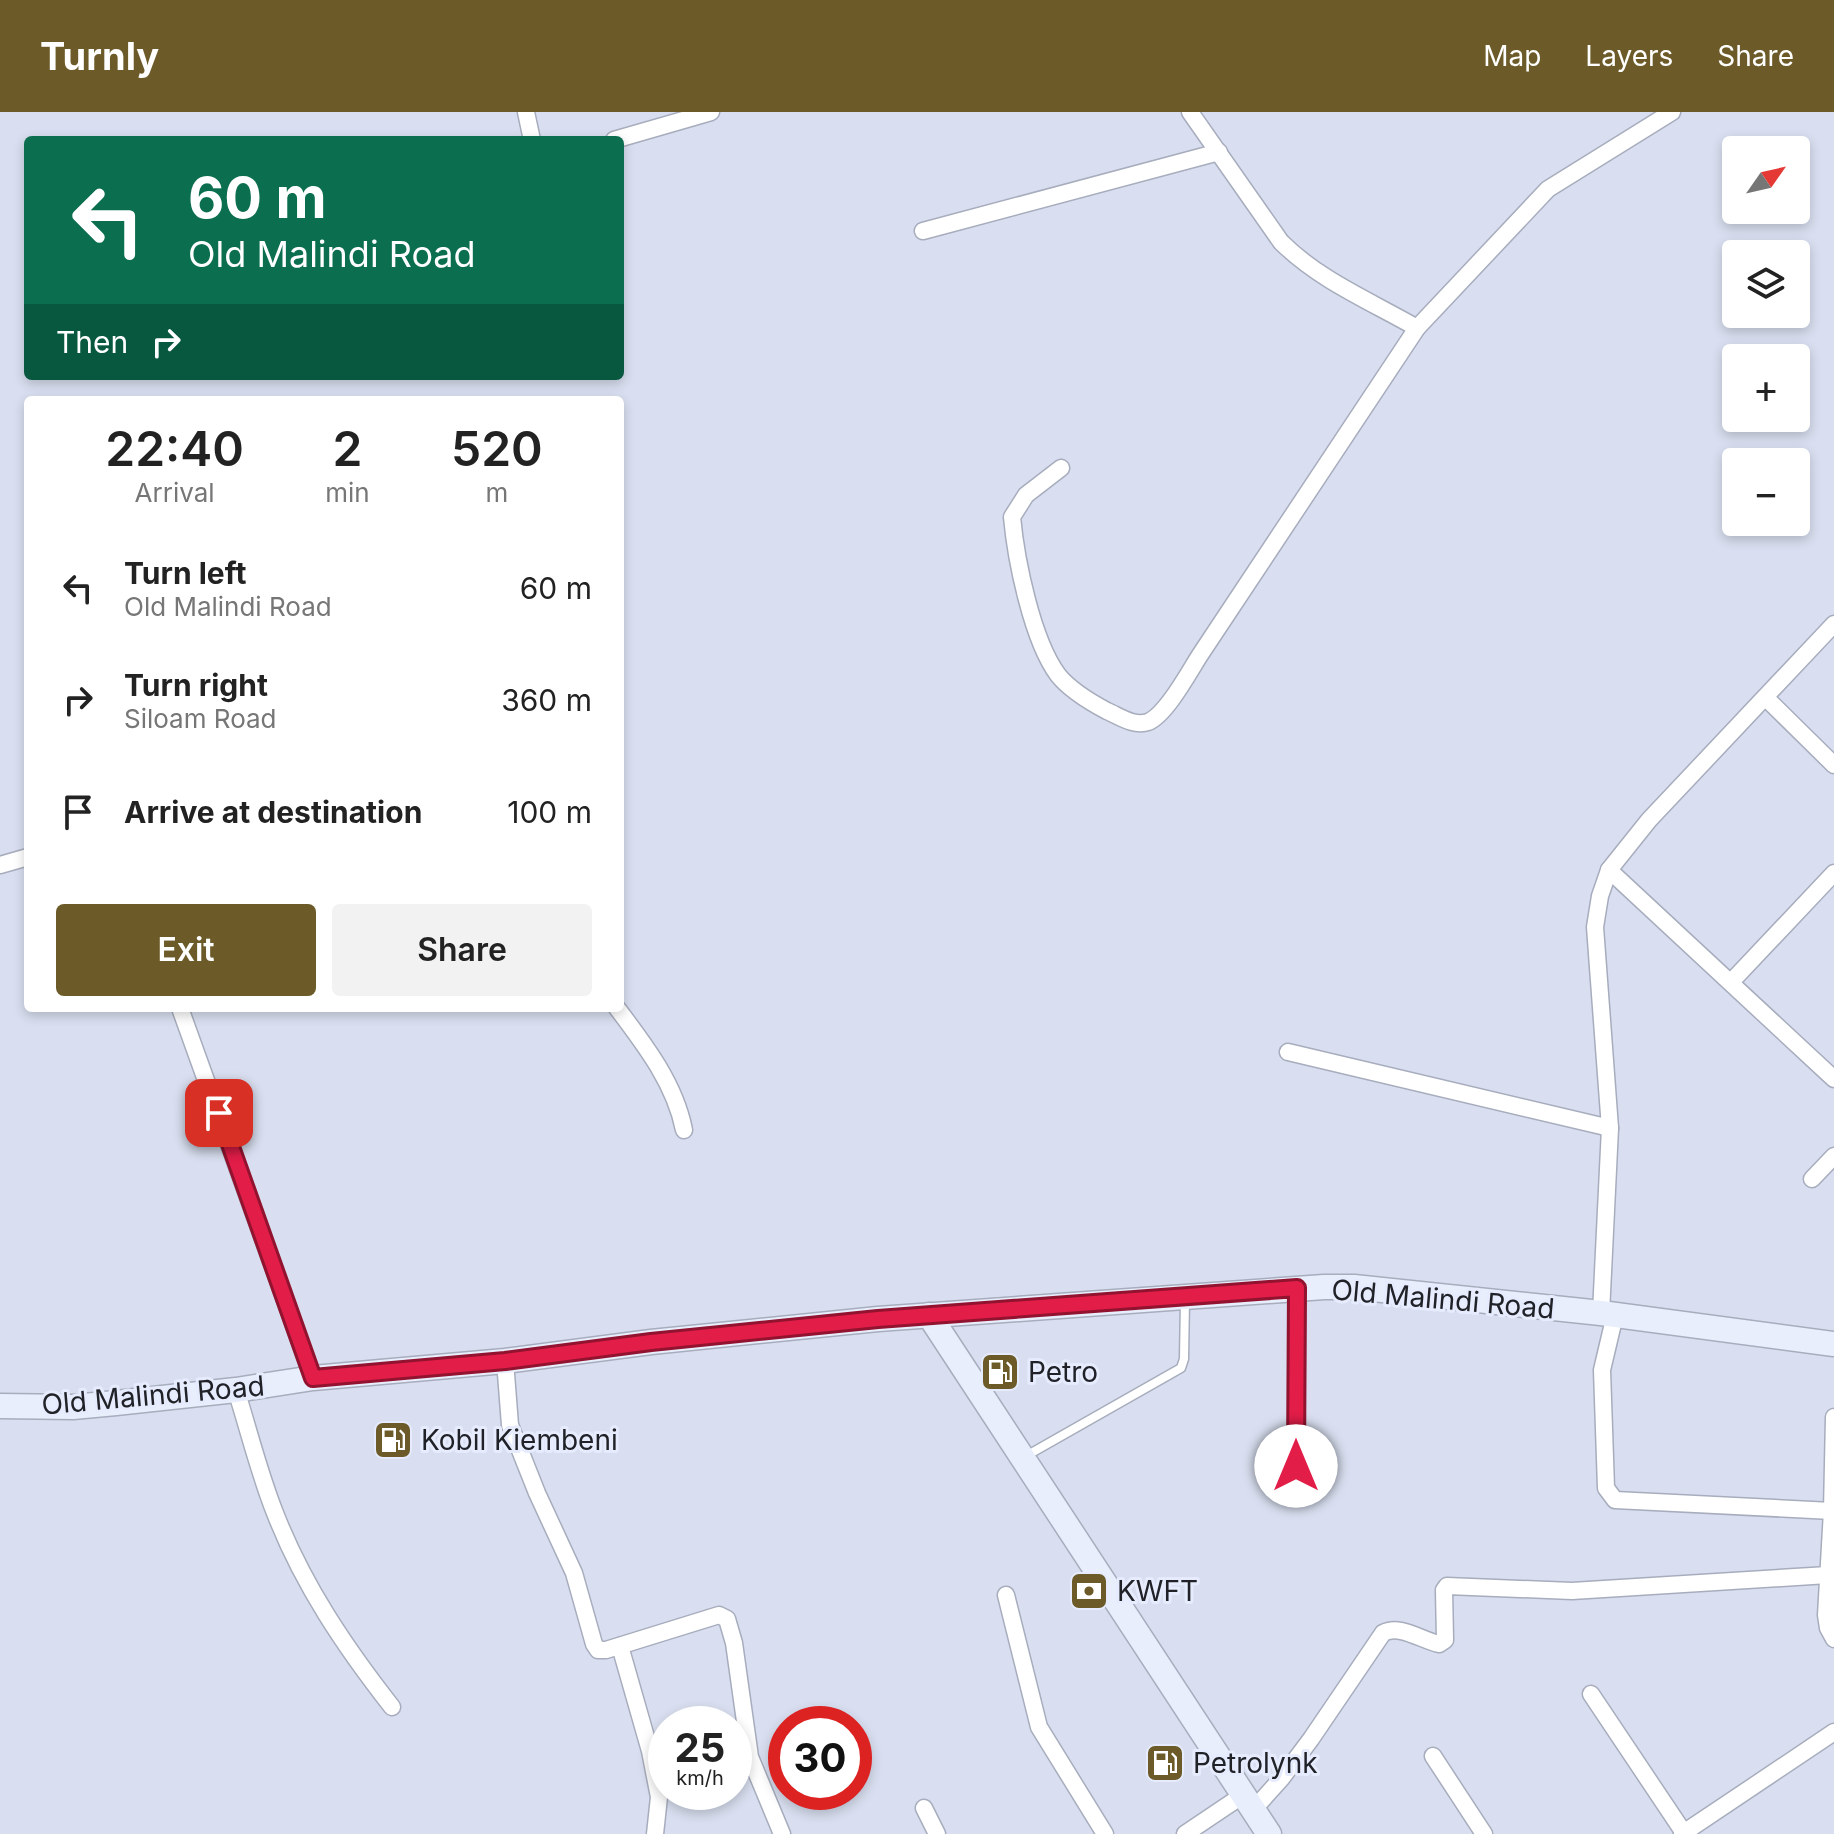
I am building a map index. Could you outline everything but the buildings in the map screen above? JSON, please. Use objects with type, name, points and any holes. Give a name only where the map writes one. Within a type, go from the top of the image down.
[{"type":"main road","name":"Old Malindi Road","points":[[0,1406],[73,1407],[236,1390],[313,1378],[505,1361],[651,1342],[929,1315],[1297,1288],[1354,1287],[1608,1314],[1834,1344]]},
{"type":"main road","points":[[929,1315],[1269,1834]]},
{"type":"street","points":[[526,112],[531,136]]},
{"type":"street","points":[[624,137],[711,112]]},
{"type":"street","points":[[1190,112],[1293,255],[1346,290],[1417,328]]},
{"type":"street","points":[[1061,468],[1026,495],[1012,517],[1032,616],[1052,664],[1072,689],[1129,721],[1148,722],[1164,707],[1200,655],[1417,328],[1548,189],[1672,112]]},
{"type":"street","points":[[923,231],[1219,152]]},
{"type":"street","points":[[1832,1511],[1615,1500],[1606,1488],[1602,1370],[1608,1314],[1610,1128],[1595,927],[1600,896],[1609,870],[1649,820],[1834,624]]},
{"type":"street","points":[[1766,698],[1834,765]]},
{"type":"street","points":[[0,865],[24,858]]},
{"type":"street","points":[[1609,870],[1834,1079]]},
{"type":"street","points":[[1732,981],[1834,873]]},
{"type":"street","points":[[181,1012],[313,1378]]},
{"type":"street","points":[[620,1012],[661,1071],[673,1095],[684,1130]]},
{"type":"street","points":[[1288,1052],[1610,1128]]},
{"type":"street","points":[[1812,1179],[1834,1156]]},
{"type":"street","points":[[1296,1466],[1297,1288]]},
{"type":"street","points":[[505,1361],[510,1425],[574,1573],[590,1637],[600,1651],[719,1615],[727,1619],[734,1643],[750,1757],[782,1834]]},
{"type":"street","points":[[236,1390],[267,1491],[288,1543],[332,1627],[392,1707]]},
{"type":"street","points":[[1834,1417],[1826,1615],[1834,1639]]},
{"type":"street","points":[[1185,1834],[1248,1802],[1281,1779],[1383,1633],[1397,1629],[1428,1642],[1439,1644],[1445,1640],[1444,1590],[1447,1586],[1572,1591],[1828,1575]]},
{"type":"street","points":[[1006,1595],[1039,1727],[1105,1834]]},
{"type":"street","points":[[620,1646],[650,1751],[659,1797],[655,1834]]},
{"type":"street","points":[[1591,1694],[1683,1834],[1834,1732]]},
{"type":"street","points":[[1433,1756],[1484,1834]]},
{"type":"street","points":[[924,1808],[937,1834]]},
{"type":"lane","points":[[1022,1458],[1181,1368],[1184,1359],[1185,1295]]},
{"type":"place","name":"Petro","points":[[1000,1372]]},
{"type":"place","name":"Kobil Kiembeni","points":[[393,1440]]},
{"type":"place","name":"KWFT","points":[[1089,1591]]},
{"type":"place","name":"Petrolynk","points":[[1165,1763]]},
{"type":"route","points":[[219,1113],[313,1378],[505,1361],[651,1342],[878,1319],[1297,1288],[1296,1466]]}]
